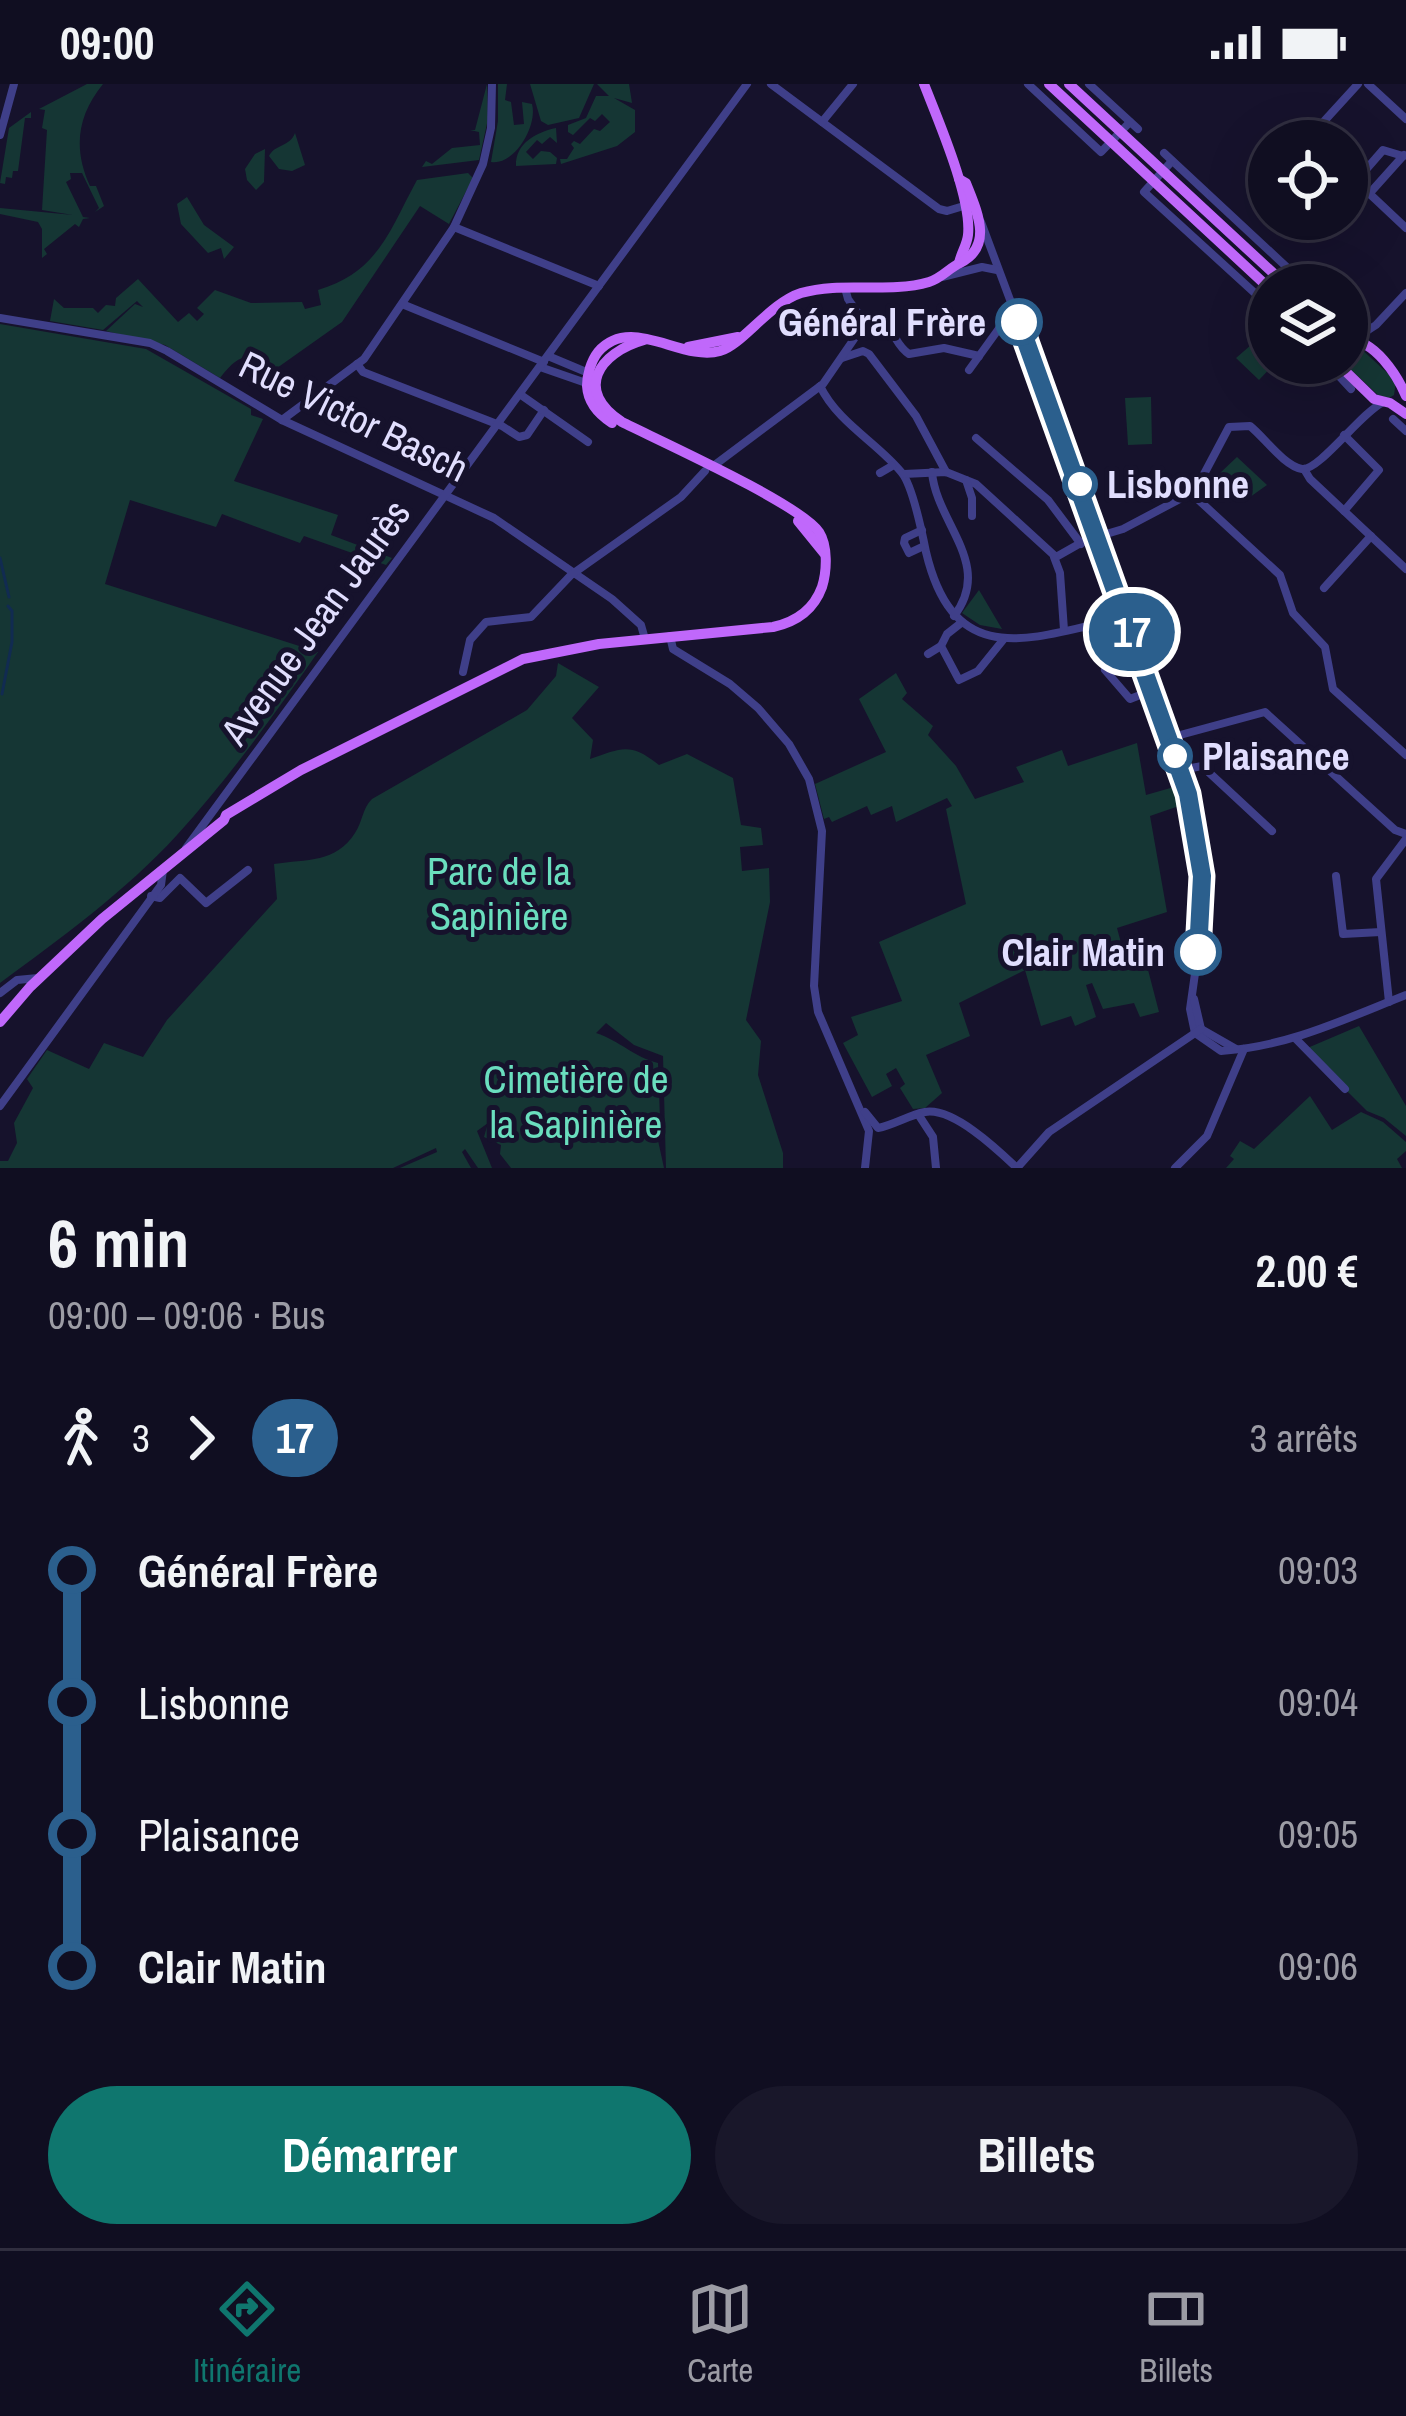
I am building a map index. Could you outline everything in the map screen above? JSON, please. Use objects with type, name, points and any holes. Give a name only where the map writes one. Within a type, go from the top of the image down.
[{"type":"main road","points":[[0,1022],[40,978],[224,820],[280,785],[304,777],[306,771],[513,662],[557,650],[773,628],[793,621],[817,597],[824,581],[824,554],[796,520],[603,417],[589,398],[595,356],[609,343],[635,336],[698,353],[716,352],[730,347],[791,297],[845,288],[902,286],[937,279],[967,262],[972,208],[966,183],[959,178],[924,84]]},
{"type":"main road","points":[[1048,84],[1116,137],[1248,267]]},
{"type":"main road","points":[[1069,84],[1116,137]]},
{"type":"main road","points":[[1158,176],[1261,264]]},
{"type":"main road","points":[[1368,349],[1401,379],[1404,394],[1386,403]]},
{"type":"main road","points":[[1354,384],[1400,417]]},
{"type":"street","points":[[0,135],[14,84]]},
{"type":"street","points":[[282,420],[357,364],[454,227],[483,164],[492,84]]},
{"type":"street","name":"Avenue Jean Jaurès","points":[[183,855],[747,84]]},
{"type":"street","points":[[771,84],[939,209],[972,208],[995,258],[1153,689],[1196,826],[1202,876],[1190,1009],[1198,1031],[1241,1050],[1295,1038],[1406,995]]},
{"type":"street","points":[[822,122],[853,84]]},
{"type":"street","points":[[1028,84],[1101,152],[1134,126],[1089,84]]},
{"type":"street","points":[[1325,120],[1358,84]]},
{"type":"street","points":[[1368,84],[1406,119]]},
{"type":"street","points":[[1369,194],[1404,155],[1383,150],[1356,181],[1369,194],[1406,228]]},
{"type":"street","points":[[1163,152],[1283,264]]},
{"type":"street","points":[[1172,161],[1144,192],[1248,287]]},
{"type":"street","points":[[454,227],[599,286]]},
{"type":"street","points":[[972,244],[995,258]]},
{"type":"street","points":[[937,279],[982,267],[999,270]]},
{"type":"street","points":[[845,288],[865,324]]},
{"type":"street","points":[[1368,329],[1406,293]]},
{"type":"street","points":[[402,304],[593,380]]},
{"type":"street","points":[[969,370],[1016,311]]},
{"type":"street","name":"Rue Victor Basch","points":[[0,318],[150,343],[282,420],[494,518],[639,622],[645,639]]},
{"type":"street","points":[[865,324],[893,332],[908,354],[944,348],[979,356]]},
{"type":"street","points":[[463,672],[467,648],[481,626],[491,620],[531,617],[575,573],[681,497],[708,469],[820,386],[865,324]]},
{"type":"street","points":[[1374,352],[1376,325]]},
{"type":"street","points":[[842,357],[858,351],[869,354],[916,416],[946,472]]},
{"type":"street","points":[[357,364],[365,373],[522,438],[544,410]]},
{"type":"street","points":[[1352,384],[1358,389],[1362,416]]},
{"type":"street","points":[[820,386],[904,474],[946,472],[965,478],[1006,509],[1054,557],[1060,573],[1064,630]]},
{"type":"street","points":[[520,394],[588,442]]},
{"type":"street","points":[[1304,469],[1317,464],[1362,416],[1386,403]]},
{"type":"street","points":[[1400,417],[1406,431]]},
{"type":"street","points":[[1054,557],[1123,529],[1191,493],[1202,481],[1224,432],[1237,424],[1250,426],[1304,469],[1406,569]]},
{"type":"street","points":[[1344,435],[1379,470],[1344,511]]},
{"type":"street","points":[[976,438],[1048,500],[1081,544]]},
{"type":"street","points":[[880,473],[892,466]]},
{"type":"street","points":[[928,654],[941,646],[968,596],[964,551],[933,486],[932,472]]},
{"type":"street","points":[[904,474],[936,583],[958,620],[978,634],[1003,640],[1126,617]]},
{"type":"street","points":[[965,478],[972,516]]},
{"type":"street","points":[[1191,493],[1280,575],[1293,613],[1325,647],[1333,688],[1406,755]]},
{"type":"street","points":[[922,530],[904,538],[904,543],[909,553],[925,545]]},
{"type":"street","points":[[1324,588],[1371,536]]},
{"type":"street","points":[[670,636],[673,650],[730,684],[769,718],[809,778],[822,831],[812,969],[815,995],[833,1049],[864,1112],[870,1135],[863,1167]]},
{"type":"street","points":[[941,646],[956,677],[965,680],[1003,640]]},
{"type":"street","points":[[1105,670],[1130,699],[1153,689]]},
{"type":"street","points":[[1168,738],[1268,713],[1406,836],[1376,877],[1389,1002]]},
{"type":"street","points":[[1180,770],[1202,766],[1272,831]]},
{"type":"street","points":[[153,894],[158,899],[180,878],[206,903],[248,870]]},
{"type":"street","points":[[0,1106],[165,877],[159,873]]},
{"type":"street","points":[[1336,876],[1343,934],[1382,932]]},
{"type":"street","points":[[0,993],[17,980],[40,978]]},
{"type":"street","points":[[864,1112],[878,1128],[933,1112],[955,1120],[1017,1168],[1049,1132],[1198,1031]]},
{"type":"street","points":[[1295,1038],[1345,1089]]},
{"type":"street","points":[[1175,1168],[1204,1140],[1241,1050]]},
{"type":"street","points":[[919,1114],[933,1137],[936,1168]]},
{"type":"green space","points":[[87,84],[103,84],[83,121],[81,159],[90,186],[96,186],[104,206],[95,212],[99,208],[82,173],[70,173],[66,182],[83,217],[90,218],[44,249],[47,254],[42,258],[38,222],[0,214],[0,208],[73,215],[42,210],[47,130],[42,128],[45,110],[39,109]]},
{"type":"green space","points":[[487,84],[488,119],[479,160],[422,167],[452,148],[480,145],[479,132],[470,130],[475,130]]},
{"type":"green space","points":[[498,84],[507,84],[505,100],[511,102],[514,125],[524,124],[522,102],[532,104],[533,113],[528,133],[516,151],[500,162],[491,162],[498,121]]},
{"type":"green space","points":[[530,84],[594,84],[579,118],[548,125],[541,121]]},
{"type":"green space","points":[[597,84],[629,84],[632,103],[614,98],[635,110],[635,132],[617,146],[561,164],[574,141],[580,144],[594,129],[600,131],[610,122],[602,114],[595,121],[590,118],[573,135],[568,132],[568,125],[586,118],[596,96],[609,96]]},
{"type":"green space","points":[[31,112],[31,118],[25,118],[18,171],[6,177],[5,184],[0,183],[9,128]]},
{"type":"green space","points":[[556,128],[557,143],[550,137],[542,144],[537,140],[526,152],[533,159],[541,151],[550,152],[556,164],[516,166],[528,140]]},
{"type":"green space","points":[[295,133],[305,165],[292,171],[279,169],[269,156]]},
{"type":"green space","points":[[265,149],[264,182],[256,190],[245,169]]},
{"type":"green space","points":[[468,173],[473,178],[449,224],[420,206],[342,322],[277,368],[246,357],[220,378],[165,345],[106,331],[135,304],[143,307],[137,301],[103,330],[50,321],[54,299],[64,308],[93,308],[98,313],[106,305],[115,306],[116,298],[138,279],[178,322],[189,313],[197,321],[204,314],[197,308],[215,290],[251,303],[302,302],[305,309],[321,305],[318,290],[339,282],[369,260],[390,232],[417,180]]},
{"type":"green space","points":[[187,197],[204,225],[234,247],[224,259],[221,248],[208,253],[181,224],[177,204]]},
{"type":"green space","points":[[0,324],[146,349],[251,409],[251,415],[263,419],[234,481],[338,515],[331,535],[392,558],[386,565],[304,536],[300,543],[222,514],[216,527],[130,500],[105,584],[318,652],[233,769],[157,856],[0,983]]},
{"type":"green space","points":[[1248,348],[1248,369],[1236,358]]},
{"type":"green space","points":[[1368,355],[1396,381],[1394,395],[1378,395],[1366,384]]},
{"type":"green space","points":[[1151,397],[1152,444],[1128,445],[1125,398]]},
{"type":"green space","points":[[1237,457],[1267,485],[1243,502],[1222,485],[1219,474]]},
{"type":"green space","points":[[979,590],[1002,629],[980,625],[962,613]]},
{"type":"green space","name":"Parc de la Sapinière","points":[[558,663],[599,687],[572,718],[593,740],[590,759],[626,749],[659,765],[687,754],[733,778],[741,825],[761,828],[763,845],[740,847],[742,871],[769,868],[770,902],[746,1020],[761,1041],[758,1075],[783,1153],[783,1168],[666,1168],[663,1056],[634,1045],[606,1023],[596,1033],[658,1063],[660,1119],[654,1122],[664,1168],[511,1168],[500,1154],[501,1145],[484,1137],[488,1123],[477,1131],[492,1168],[478,1168],[465,1149],[462,1152],[471,1168],[400,1168],[437,1152],[436,1148],[393,1168],[0,1168],[0,1161],[8,1161],[17,1143],[14,1123],[33,1088],[27,1079],[47,1050],[89,1069],[104,1043],[143,1057],[167,1020],[277,899],[274,864],[320,858],[339,850],[355,833],[372,799],[527,710],[556,676]]},
{"type":"green space","points":[[896,673],[907,693],[902,699],[933,726],[928,735],[956,766],[975,799],[1024,782],[1016,767],[1062,750],[1068,766],[1137,743],[1146,795],[1174,787],[1179,806],[1150,816],[1167,912],[1117,928],[1128,969],[1147,966],[1159,1012],[1140,1017],[1134,1003],[1103,1009],[1092,983],[1086,985],[1096,1017],[1075,1026],[1071,1016],[1041,1026],[1025,970],[959,1003],[970,1036],[926,1055],[942,1093],[925,1108],[913,1109],[900,1088],[905,1084],[896,1068],[886,1074],[892,1086],[872,1097],[843,1043],[858,1035],[851,1017],[902,1001],[879,942],[966,904],[946,809],[952,806],[947,798],[896,822],[892,806],[871,815],[867,806],[832,822],[829,817],[824,819],[815,784],[886,752],[859,699]]},
{"type":"green space","points":[[1359,1026],[1406,1106],[1406,1136],[1367,1111],[1305,1049]]},
{"type":"green space","points":[[1310,1096],[1332,1130],[1361,1112],[1383,1122],[1406,1142],[1406,1151],[1397,1159],[1402,1168],[1226,1168],[1240,1141],[1254,1149]]},
{"type":"waterway","points":[[0,558],[9,597]]},
{"type":"waterway","points":[[2,694],[12,642],[8,606]]},
{"type":"bus line","name":"17","points":[[1019,322],[1188,794],[1202,876],[1198,952]]},
{"type":"place","name":"Général Frère","points":[[1019,322]]},
{"type":"place","name":"Lisbonne","points":[[1080,484]]},
{"type":"place","name":"Plaisance","points":[[1175,756]]},
{"type":"place","name":"Clair Matin","points":[[1198,952]]},
{"type":"park label","name":"Cimetière de la Sapinière","points":[[576,1102]]}]
